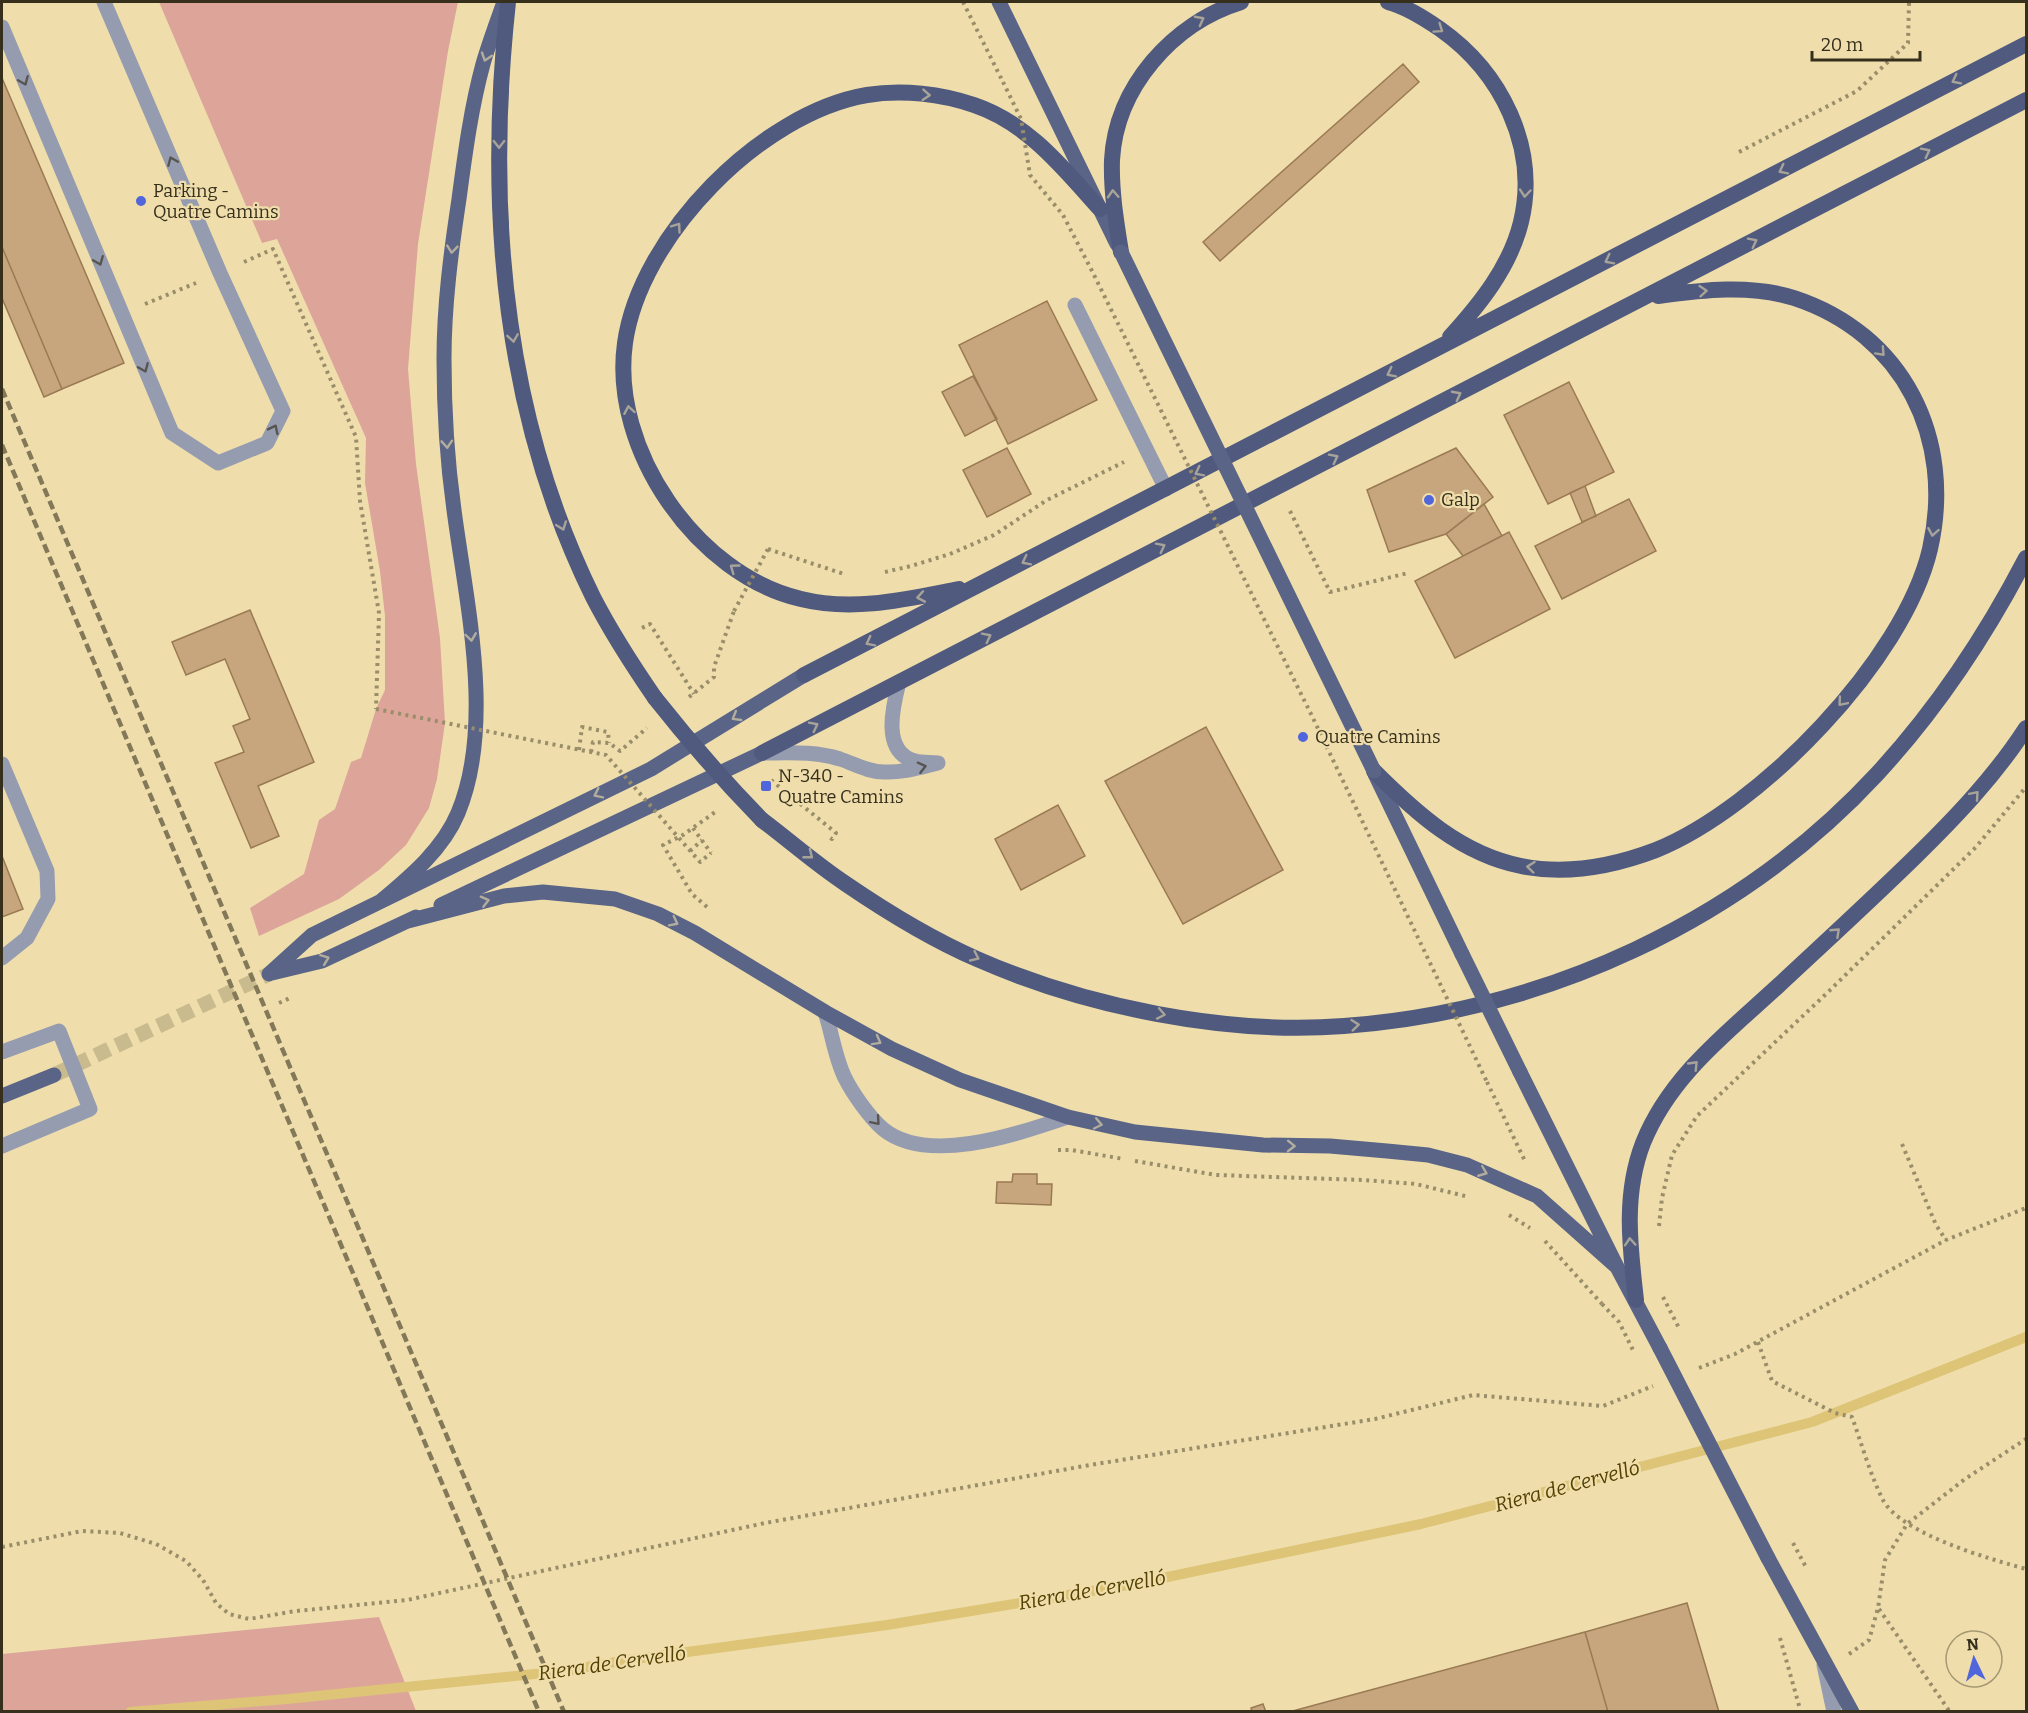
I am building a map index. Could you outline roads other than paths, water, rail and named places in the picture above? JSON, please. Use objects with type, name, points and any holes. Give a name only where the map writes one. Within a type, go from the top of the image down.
[{"type":"highway","points":[[506,2],[499,120],[500,191],[503,261],[523,400],[542,470],[594,598],[656,698],[688,740],[762,820],[844,883],[909,924],[976,958],[1045,985],[1117,1005],[1192,1020],[1270,1027],[1342,1026],[1416,1018],[1466,1009],[1565,980],[1632,952],[1700,916],[1764,874],[1821,827],[1876,775],[1925,717],[1970,654],[2009,591],[2026,558]]},
{"type":"highway","points":[[1121,252],[1113,198],[1112,159],[1116,131],[1126,105],[1142,75],[1164,47],[1192,24],[1229,5],[1241,2]]},
{"type":"highway","points":[[1388,2],[1422,16],[1451,37],[1479,63],[1496,86],[1513,117],[1523,153],[1526,189],[1521,223],[1508,259],[1477,307],[1443,346]]},
{"type":"highway","points":[[804,675],[2026,44]]},
{"type":"highway","points":[[978,586],[891,602],[845,605],[802,600],[766,588],[738,572],[709,549],[661,490],[642,455],[630,418],[624,379],[625,344],[633,307],[648,274],[687,213],[712,185],[750,150],[791,123],[829,105],[868,95],[906,93],[941,96],[976,105],[1005,119],[1052,155],[1100,209]]},
{"type":"highway","points":[[762,753],[2026,100]]},
{"type":"highway","points":[[1374,771],[1412,809],[1454,840],[1483,855],[1521,866],[1555,870],[1590,868],[1626,860],[1658,849],[1692,832],[1743,797],[1809,739],[1870,667],[1898,626],[1917,587],[1929,552],[1935,516],[1936,480],[1928,431],[1917,404],[1899,372],[1874,345],[1838,318],[1793,298],[1749,290],[1706,290],[1645,297]]},
{"type":"highway","points":[[1636,1300],[1629,1240],[1632,1179],[1642,1145],[1671,1090],[1732,1027],[1881,891],[1938,835],[1998,769],[2026,728]]},
{"type":"main road","points":[[381,902],[404,882],[443,840],[457,814],[472,759],[476,721],[474,660],[449,468],[445,397],[445,325],[466,143],[483,66],[506,2]]},
{"type":"main road","points":[[999,2],[1617,1267],[1851,1712]]},
{"type":"main road","points":[[762,753],[322,961],[269,974],[312,935],[651,769],[804,675]]},
{"type":"main road","points":[[408,921],[504,896],[543,892],[615,899],[658,914],[695,933],[825,1012],[892,1049],[960,1080],[1068,1117],[1135,1132],[1198,1140],[1263,1145],[1341,1147],[1428,1155],[1467,1165],[1537,1196],[1617,1267]]},
{"type":"main road","points":[[2,1095],[54,1075]]},
{"type":"street","points":[[2,27],[172,433],[218,463],[267,443],[283,411],[220,273],[104,2]]},
{"type":"street","points":[[1075,305],[1166,489]]},
{"type":"street","points":[[762,753],[808,752],[840,759],[864,769],[883,772],[903,771],[939,763],[914,761],[896,744],[891,718],[899,682]]},
{"type":"street","points":[[2,764],[47,871],[48,899],[27,938],[2,958]]},
{"type":"street","points":[[825,1012],[845,1077],[862,1105],[883,1129],[901,1139],[927,1146],[964,1145],[1007,1137],[1068,1117]]},
{"type":"street","points":[[2,1052],[59,1030],[90,1109],[2,1146]]},
{"type":"street","points":[[1823,1660],[1834,1712]]},
{"type":"waterway","name":"Riera de Cervelló","points":[[130,1712],[287,1699],[564,1671],[621,1661],[887,1625],[1134,1584],[1421,1524],[1812,1422],[2026,1337]]},
{"type":"tunnel","points":[[54,1075],[269,974]]},
{"type":"railway","points":[[2,389],[564,1712]]},
{"type":"railway","points":[[2,445],[539,1712]]},
{"type":"place","name":"Parking - Quatre Camins","points":[[141,201]]},
{"type":"place","name":"Galp","points":[[1429,500]]},
{"type":"place","name":"Quatre Camins","points":[[1303,737]]},
{"type":"place","name":"N-340 - Quatre Camins","points":[[766,786]]}]
